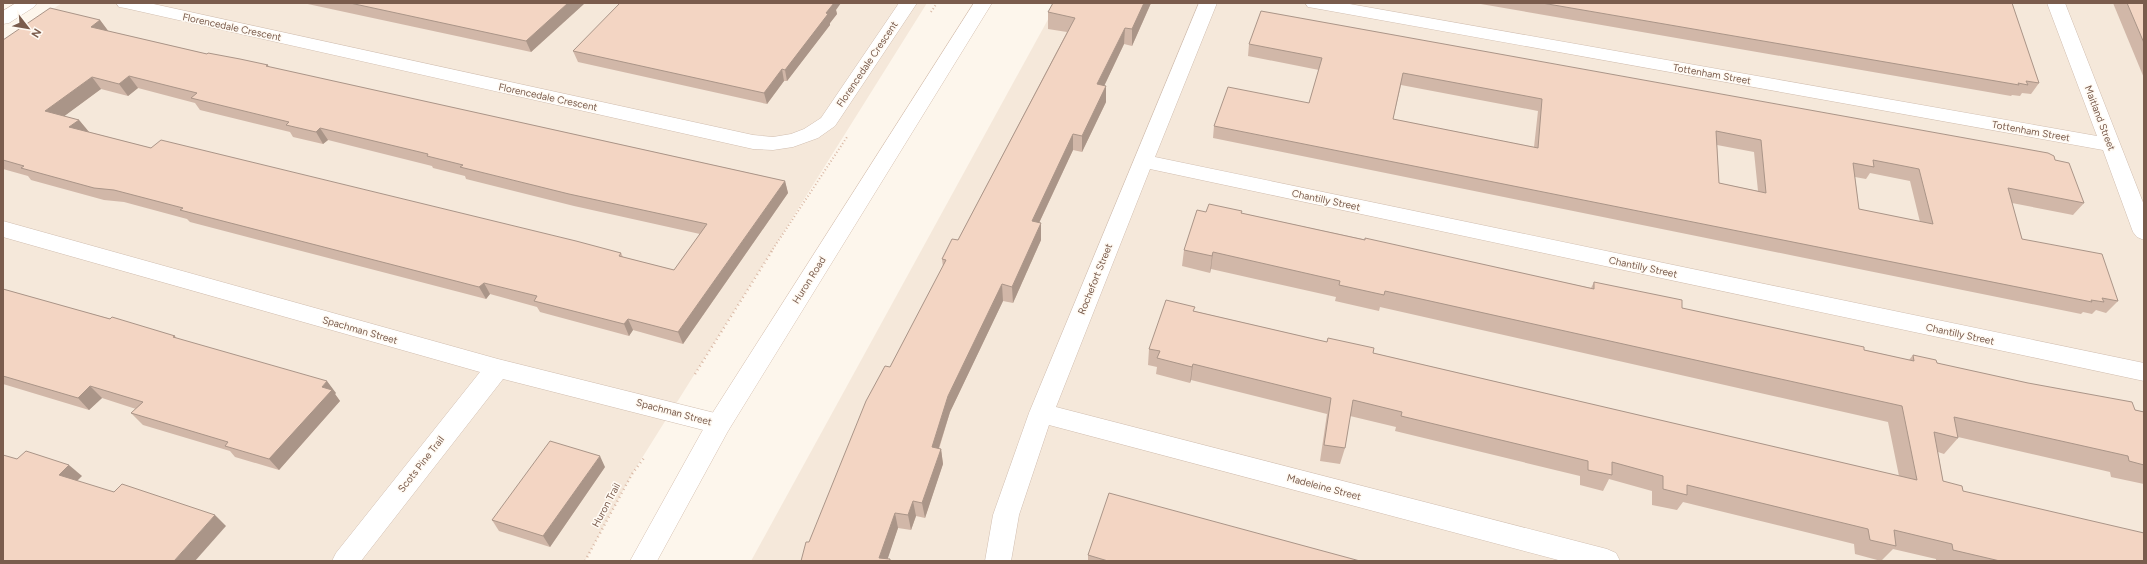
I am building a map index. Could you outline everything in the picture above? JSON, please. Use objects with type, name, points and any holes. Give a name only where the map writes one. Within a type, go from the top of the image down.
[{"type":"street","points":[[3,19],[28,3]]},
{"type":"street","name":"Florencedale Crescent","points":[[125,3],[753,142],[770,144],[799,139],[815,132],[828,122],[908,3]]},
{"type":"street","name":"Huron Road","points":[[643,561],[719,424],[983,3]]},
{"type":"street","name":"Rochefort Street","points":[[998,561],[1006,515],[1042,412],[1208,3]]},
{"type":"street","name":"Tottenham Street","points":[[1314,3],[2110,145]]},
{"type":"street","name":"Maitland Street","points":[[2056,3],[2144,232]]},
{"type":"street","name":"Chantilly Street","points":[[1143,161],[2144,372]]},
{"type":"street","name":"Spachman Street","points":[[3,229],[498,368],[719,424]]},
{"type":"street","name":"Scots Pine Trail","points":[[345,561],[469,402],[498,368]]},
{"type":"street","name":"Madeleine Street","points":[[1042,412],[1607,561]]},
{"type":"path","points":[[930,13],[937,3]]},
{"type":"path","points":[[695,374],[733,311],[851,131]]},
{"type":"path","name":"Huron Trail","points":[[585,561],[632,474],[644,458]]},
{"type":"shaded area","points":[[62,3],[927,3],[632,474],[585,561],[3,561],[3,42]]},
{"type":"shaded area","points":[[1057,3],[2144,3],[2144,561],[751,561]]},
{"type":"building","points":[[350,3],[568,3],[526,41]]},
{"type":"building","points":[[620,3],[834,3],[826,13],[828,14],[785,70],[782,69],[764,93],[573,51]]},
{"type":"building","points":[[1053,3],[1144,3],[1132,29],[1125,28],[1097,84],[1106,86],[1082,136],[1073,134],[1032,221],[1041,223],[1012,287],[1002,284],[948,396],[932,447],[941,449],[922,503],[913,501],[908,515],[895,513],[879,558],[890,559],[890,561],[801,561],[806,542],[809,542],[866,401],[885,366],[890,367],[946,260],[942,259],[952,239],[958,240],[1075,18],[1048,12]]},
{"type":"building","points":[[1542,3],[2012,3],[2039,83],[2026,81],[2028,85],[2018,83],[2019,85]]},
{"type":"building","points":[[2127,3],[2144,3],[2144,43]]},
{"type":"building","points":[[50,8],[100,20],[91,27],[207,54],[268,65],[266,66],[785,181],[678,332],[628,319],[624,324],[534,301],[537,296],[484,283],[479,287],[180,210],[183,208],[114,190],[94,188],[21,168],[24,166],[3,160],[3,40]],"holes":[[[129,76],[197,93],[191,98],[289,122],[286,125],[316,132],[320,128],[428,154],[427,156],[463,165],[460,167],[569,194],[707,224],[674,270],[619,256],[621,253],[576,241],[161,140],[151,148],[69,127],[79,120],[45,111],[92,77],[119,84]]]},
{"type":"building","points":[[1261,11],[2048,153],[2054,156],[2055,160],[2069,163],[2084,203],[2008,188],[2022,239],[2102,254],[2118,301],[2102,298],[2104,302],[2091,300],[2092,302],[1214,126],[1228,87],[1309,103],[1322,58],[1249,44]],"holes":[[[1403,73],[1542,99],[1538,148],[1393,119]],[[1716,131],[1761,140],[1766,193],[1719,183]],[[1873,160],[1919,169],[1933,224],[1859,209],[1853,163],[1874,167]]]},
{"type":"building","points":[[1209,204],[1242,211],[1241,213],[1365,240],[1365,238],[1594,289],[1594,282],[1682,300],[1682,308],[1864,347],[1864,350],[1914,361],[1913,355],[1936,360],[1937,363],[2028,383],[2132,402],[2135,410],[2144,412],[2144,465],[2129,461],[2128,456],[1954,417],[1958,438],[1934,432],[1943,481],[1962,486],[1963,491],[2144,533],[2144,561],[2000,561],[1953,550],[1952,544],[1894,530],[1896,546],[1870,540],[1868,529],[1687,485],[1687,495],[1663,489],[1663,476],[1612,462],[1612,475],[1588,470],[1588,461],[1401,416],[1402,412],[1353,400],[1345,448],[1324,445],[1331,398],[1193,364],[1192,367],[1157,358],[1160,351],[1149,349],[1166,300],[1195,307],[1193,311],[1327,342],[1328,338],[1374,348],[1373,353],[1917,480],[1902,406],[1385,291],[1384,295],[1339,285],[1340,281],[1213,252],[1212,256],[1184,250],[1197,210],[1206,212]]},
{"type":"building","points":[[3,289],[110,319],[112,317],[175,336],[173,337],[327,381],[322,387],[332,390],[269,459],[225,446],[228,442],[131,413],[143,402],[90,386],[78,398],[3,376]]},
{"type":"building","points":[[550,441],[600,456],[543,536],[492,520]]},
{"type":"building","points":[[26,451],[69,465],[59,475],[114,492],[122,484],[215,515],[174,561],[3,561],[3,455],[17,459]]},
{"type":"building","points":[[1109,493],[1360,561],[1108,561],[1088,555]]}]
